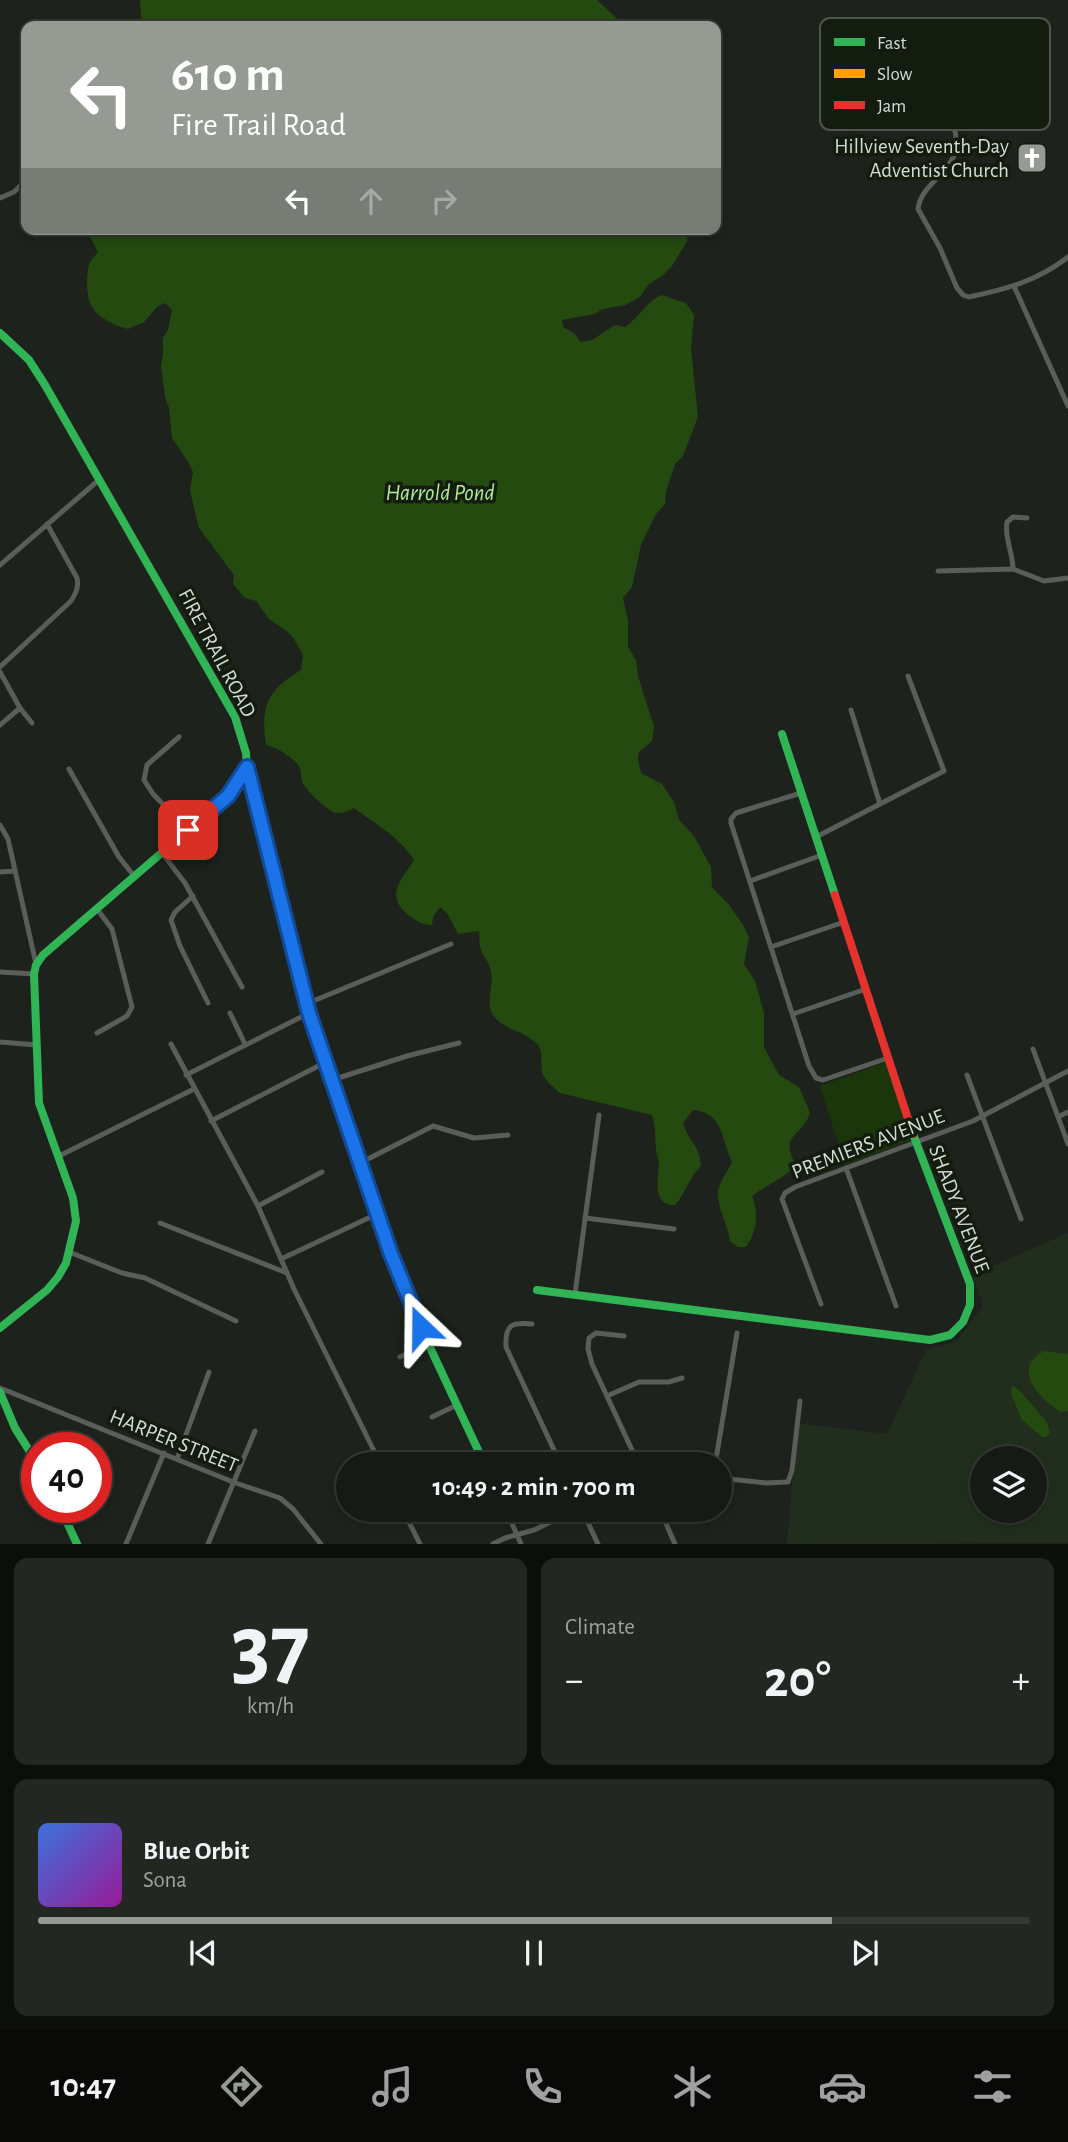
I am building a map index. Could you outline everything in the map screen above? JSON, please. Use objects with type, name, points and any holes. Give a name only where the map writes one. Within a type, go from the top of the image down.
[{"type":"street","points":[[955,130],[957,147],[952,161],[924,193],[918,213],[940,248],[957,288],[963,295],[972,297],[1014,286],[1044,275],[1068,257]]},
{"type":"street","points":[[0,198],[14,192],[21,185]]},
{"type":"street","points":[[1014,286],[1068,405]]},
{"type":"street","name":"FIRE TRAIL ROAD","points":[[0,333],[33,367],[223,692],[235,717],[308,1008],[377,1214],[413,1311],[479,1452]]},
{"type":"street","points":[[0,565],[100,479]]},
{"type":"street","points":[[1013,569],[1013,553],[1006,532],[1007,522],[1013,517],[1027,518]]},
{"type":"street","points":[[32,723],[20,708],[0,670],[71,601],[79,584],[47,524]]},
{"type":"street","points":[[937,571],[1013,569],[1044,581],[1068,578]]},
{"type":"street","points":[[816,837],[944,771],[908,676]]},
{"type":"street","points":[[0,725],[20,708]]},
{"type":"street","points":[[851,710],[880,804]]},
{"type":"street","name":"SHADY AVENUE","points":[[537,1290],[930,1340],[946,1338],[959,1329],[966,1319],[972,1298],[970,1284],[916,1142],[782,734]]},
{"type":"street","points":[[179,737],[147,765],[144,780],[153,794],[188,830]]},
{"type":"street","points":[[35,969],[43,955],[228,796],[247,767]]},
{"type":"street","points":[[69,769],[119,857],[134,876]]},
{"type":"street","points":[[801,793],[733,816],[731,823],[809,1066],[819,1080],[888,1058]]},
{"type":"street","points":[[0,825],[8,839],[35,969],[39,1103],[76,1214],[69,1252],[61,1272],[50,1287],[0,1328]]},
{"type":"street","points":[[162,853],[193,896],[242,987]]},
{"type":"street","points":[[750,881],[822,855]]},
{"type":"street","points":[[0,872],[15,872]]},
{"type":"street","points":[[193,896],[175,912],[171,920],[180,946],[208,1003]]},
{"type":"street","points":[[97,909],[113,929],[132,1007],[127,1016],[97,1033]]},
{"type":"street","points":[[771,947],[844,922]]},
{"type":"street","points":[[186,1075],[308,1008],[451,944]]},
{"type":"street","points":[[0,972],[35,969]]},
{"type":"street","points":[[793,1014],[866,989]]},
{"type":"street","points":[[230,1013],[245,1044]]},
{"type":"street","points":[[0,1042],[37,1045]]},
{"type":"street","points":[[332,1080],[459,1043]]},
{"type":"street","points":[[171,1044],[258,1206],[287,1273],[375,1452]]},
{"type":"street","points":[[1033,1049],[1068,1144]]},
{"type":"street","points":[[211,1121],[326,1062]]},
{"type":"street","name":"PREMIERS AVENUE","points":[[821,1304],[782,1197],[795,1187],[983,1116],[1068,1070]]},
{"type":"street","points":[[967,1076],[1021,1219]]},
{"type":"street","points":[[59,1157],[194,1089]]},
{"type":"street","points":[[1058,1117],[1068,1112]]},
{"type":"street","points":[[575,1294],[599,1115]]},
{"type":"street","points":[[360,1163],[433,1126],[474,1138],[508,1135]]},
{"type":"street","points":[[846,1168],[896,1306]]},
{"type":"street","points":[[258,1206],[322,1172]]},
{"type":"street","points":[[281,1259],[377,1214]]},
{"type":"street","points":[[585,1218],[674,1229]]},
{"type":"street","points":[[160,1223],[287,1273]]},
{"type":"street","points":[[69,1252],[122,1273],[145,1278],[236,1321]]},
{"type":"street","points":[[532,1324],[515,1324],[510,1327],[506,1347],[555,1452]]},
{"type":"street","points":[[624,1336],[596,1333],[589,1338],[589,1356],[633,1452]]},
{"type":"street","points":[[717,1452],[737,1333]]},
{"type":"street","points":[[400,1357],[428,1343]]},
{"type":"street","points":[[177,1459],[209,1372]]},
{"type":"street","points":[[607,1396],[639,1382],[669,1382],[682,1378]]},
{"type":"street","points":[[0,1390],[21,1438]]},
{"type":"street","name":"HARPER STREET","points":[[0,1390],[280,1498],[293,1509],[321,1544]]},
{"type":"street","points":[[732,1479],[788,1482],[792,1470],[800,1401]]},
{"type":"street","points":[[432,1417],[457,1405]]},
{"type":"street","points":[[208,1544],[255,1431]]},
{"type":"street","points":[[126,1544],[164,1453]]},
{"type":"street","points":[[409,1522],[420,1544]]},
{"type":"street","points":[[512,1522],[521,1544]]},
{"type":"street","points":[[493,1544],[551,1522]]},
{"type":"street","points":[[588,1522],[598,1544]]},
{"type":"street","points":[[665,1522],[675,1544]]},
{"type":"street","points":[[67,1523],[77,1544]]},
{"type":"shaded area","points":[[886,1062],[911,1140],[845,1165],[820,1086]]},
{"type":"shaded area","points":[[1068,1233],[1068,1543],[787,1544],[797,1423],[887,1434],[926,1350],[957,1341],[983,1306],[973,1275]]},
{"type":"water","points":[[140,0],[597,0],[620,21],[142,21]]},
{"type":"water","name":"Harrold Pond","points":[[688,235],[672,266],[649,284],[640,297],[625,305],[562,320],[563,327],[575,334],[580,342],[592,340],[615,325],[625,327],[661,295],[686,303],[694,315],[691,349],[698,417],[683,456],[675,464],[665,504],[656,514],[641,545],[632,587],[623,598],[628,621],[628,647],[636,660],[638,676],[654,727],[652,741],[639,752],[641,773],[662,784],[674,802],[679,820],[694,836],[711,867],[712,887],[730,906],[749,937],[744,964],[755,981],[764,1013],[764,1047],[779,1075],[799,1087],[810,1113],[791,1141],[791,1155],[796,1166],[752,1196],[756,1222],[746,1247],[738,1247],[730,1241],[719,1204],[719,1188],[732,1162],[720,1128],[711,1116],[693,1110],[683,1123],[696,1148],[701,1166],[675,1205],[668,1204],[663,1201],[658,1191],[659,1163],[652,1115],[560,1093],[552,1086],[542,1072],[538,1045],[501,1023],[491,1011],[491,972],[480,947],[479,931],[458,934],[447,913],[440,907],[433,917],[432,925],[411,917],[398,903],[396,896],[399,883],[414,860],[407,851],[386,831],[354,808],[339,813],[325,807],[304,784],[298,765],[283,752],[266,745],[264,719],[269,700],[281,685],[301,670],[303,655],[287,631],[269,619],[256,601],[245,598],[233,584],[234,575],[199,528],[190,491],[193,472],[172,438],[161,366],[163,338],[168,330],[172,310],[165,303],[157,307],[144,322],[128,329],[97,313],[89,301],[87,291],[89,265],[98,252],[90,236]]},
{"type":"water","points":[[1044,1351],[1068,1354],[1068,1411],[1061,1412],[1045,1400],[1032,1383],[1029,1366],[1034,1358]]},
{"type":"water","points":[[1012,1387],[1019,1390],[1047,1422],[1050,1433],[1047,1437],[1042,1437],[1022,1420],[1011,1393]]},
{"type":"traffic: fast","points":[[0,333],[29,360],[45,385],[235,717],[302,986]]},
{"type":"traffic: fast","points":[[782,734],[835,895]]},
{"type":"traffic: fast","points":[[0,1328],[47,1290],[58,1277],[66,1263],[76,1221],[73,1198],[39,1103],[34,974],[36,965],[43,955],[180,837]]},
{"type":"traffic: fast","points":[[537,1290],[930,1340],[950,1335],[963,1322],[970,1305],[970,1284],[913,1134]]},
{"type":"traffic: fast","points":[[401,1278],[413,1311],[479,1452]]},
{"type":"traffic: fast","points":[[0,1392],[21,1438]]},
{"type":"traffic: fast","points":[[67,1523],[77,1544]]},
{"type":"traffic: slow","points":[[302,986],[401,1278]]},
{"type":"traffic: jam","points":[[180,837],[228,796],[247,767]]},
{"type":"traffic: jam","points":[[835,895],[913,1134]]},
{"type":"place","name":"Hillview Seventh-Day Adventist Church","points":[[1032,158]]},
{"type":"route","points":[[188,830],[228,796],[247,767],[309,1013],[391,1254],[421,1327]]}]
